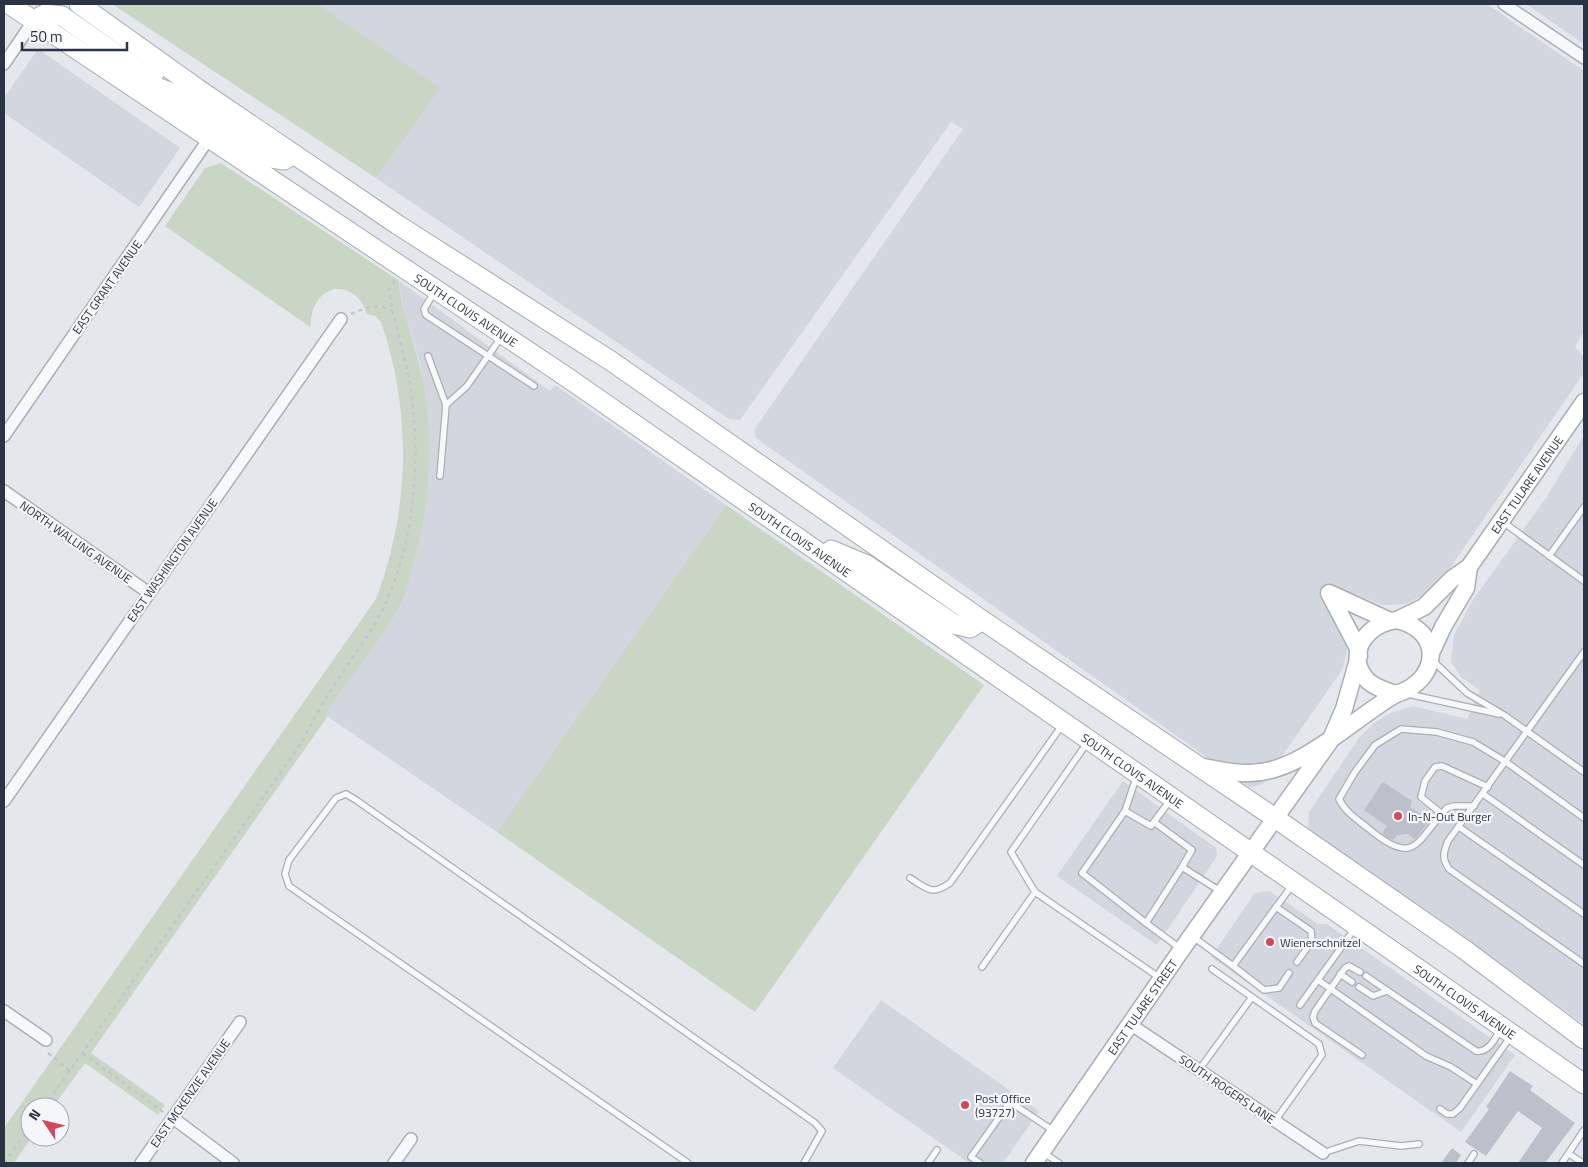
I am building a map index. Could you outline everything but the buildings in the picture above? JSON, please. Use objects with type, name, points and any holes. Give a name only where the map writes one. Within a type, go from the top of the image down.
[{"type":"main road","name":"SOUTH CLOVIS AVENUE","points":[[9,4],[503,334],[800,538],[1584,1084]]},
{"type":"main road","points":[[79,4],[198,89],[398,225],[611,361],[982,620],[1199,766],[1465,950],[1584,1039]]},
{"type":"main road","points":[[34,20],[44,14],[62,16],[135,67],[198,89]]},
{"type":"main road","points":[[111,72],[178,95],[271,158],[284,160],[294,154]]},
{"type":"main road","points":[[800,538],[867,565],[954,624],[970,628],[982,620]]},
{"type":"street","points":[[1504,4],[1584,58]]},
{"type":"street","points":[[4,64],[34,20]]},
{"type":"street","name":"EAST GRANT AVENUE","points":[[4,436],[210,137]]},
{"type":"street","name":"EAST WASHINGTON AVENUE","points":[[4,801],[341,319]]},
{"type":"street","name":"EAST TULARE AVENUE","points":[[1250,852],[1330,741],[1344,709],[1359,653],[1367,633],[1376,626],[1424,607],[1453,578],[1469,567],[1584,402]]},
{"type":"street","name":"NORTH WALLING AVENUE","points":[[4,491],[149,593]]},
{"type":"street","name":"EAST TULARE AVENUE","points":[[1330,741],[1376,705],[1422,679],[1443,627],[1466,588],[1469,567]]},
{"type":"street","points":[[1399,693],[1377,687],[1367,680],[1361,669],[1359,653],[1330,594],[1418,628],[1425,637],[1431,656]]},
{"type":"street","points":[[1199,766],[1245,773],[1266,772],[1330,741]]},
{"type":"street","name":"EAST TULARE STREET","points":[[1038,1158],[1250,852]]},
{"type":"street","points":[[4,1010],[46,1040]]},
{"type":"street","name":"EAST MCKENZIE AVENUE","points":[[141,1163],[240,1022]]},
{"type":"street","name":"SOUTH ROGERS LANE","points":[[1130,1024],[1323,1153]]},
{"type":"street","points":[[173,1118],[233,1163]]},
{"type":"street","points":[[394,1163],[411,1139]]},
{"type":"lane","points":[[436,289],[424,309],[426,315],[534,386]]},
{"type":"lane","points":[[446,406],[467,386],[503,334]]},
{"type":"lane","points":[[428,356],[446,406],[440,476]]},
{"type":"lane","points":[[1549,556],[1584,507]]},
{"type":"lane","points":[[1501,521],[1583,578]]},
{"type":"lane","points":[[1584,652],[1459,827],[1444,850],[1443,860],[1449,869],[1584,964]]},
{"type":"lane","points":[[1431,656],[1461,688],[1504,715],[1584,772]]},
{"type":"lane","points":[[1399,693],[1504,715]]},
{"type":"lane","points":[[910,878],[930,891],[938,891],[950,883],[1064,722]]},
{"type":"lane","points":[[1474,806],[1454,806],[1442,814],[1420,842],[1410,848],[1398,848],[1380,838],[1343,808],[1339,799],[1354,772],[1375,745],[1401,729],[1437,732],[1473,742],[1506,762],[1584,818]]},
{"type":"lane","points":[[1089,740],[1011,852],[1035,892],[1161,979]]},
{"type":"lane","points":[[1442,814],[1421,797],[1425,781],[1435,767],[1442,766],[1488,786]]},
{"type":"lane","points":[[1137,773],[1125,811],[1082,873],[1146,923],[1233,966],[1264,990],[1279,988],[1289,973]]},
{"type":"lane","points":[[688,1163],[289,886],[285,874],[289,860],[336,798],[346,794],[356,800],[815,1123],[822,1131],[804,1163]]},
{"type":"lane","points":[[1483,794],[1584,865]]},
{"type":"lane","points":[[1125,811],[1150,826],[1172,798]]},
{"type":"lane","points":[[1146,923],[1192,850],[1154,822]]},
{"type":"lane","points":[[1459,827],[1584,914]]},
{"type":"lane","points":[[1182,867],[1222,892]]},
{"type":"lane","points":[[1233,966],[1294,882]]},
{"type":"lane","points":[[982,967],[1035,892]]},
{"type":"lane","points":[[1276,907],[1311,931],[1312,941],[1297,962]]},
{"type":"lane","points":[[1300,1006],[1357,925]]},
{"type":"lane","points":[[1360,972],[1349,966],[1340,974],[1314,1011],[1313,1017],[1315,1023],[1362,1056]]},
{"type":"lane","points":[[1212,969],[1321,1048],[1322,1055],[1275,1121]]},
{"type":"lane","points":[[1340,974],[1352,982]]},
{"type":"lane","points":[[1366,976],[1476,1051],[1485,1051],[1507,1031]]},
{"type":"lane","points":[[1318,980],[1426,1056],[1451,1067],[1477,1084]]},
{"type":"lane","points":[[1359,987],[1373,996],[1387,991]]},
{"type":"lane","points":[[1199,1070],[1252,997]]},
{"type":"lane","points":[[1440,1109],[1448,1114],[1453,1114],[1477,1084],[1507,1031]]},
{"type":"lane","points":[[980,1163],[971,1157],[1010,1102],[1056,1132]]},
{"type":"lane","points":[[1562,1163],[1584,1130]]},
{"type":"lane","points":[[1323,1153],[1359,1141],[1401,1146],[1419,1144]]},
{"type":"lane","points":[[928,1163],[937,1150]]},
{"type":"lane","points":[[1468,1163],[1474,1154]]},
{"type":"lane","points":[[1569,1154],[1583,1163]]},
{"type":"lane","points":[[1038,1158],[1059,1163]]},
{"type":"path","points":[[51,1097],[298,748],[323,702],[369,635],[387,601],[401,560],[410,521],[415,442],[409,375],[392,311],[389,290],[402,266]]},
{"type":"path","points":[[341,319],[375,306],[383,306],[392,311]]},
{"type":"path","points":[[46,1040],[48,1053],[70,1071]]},
{"type":"path","points":[[82,1053],[173,1118]]},
{"type":"path","points":[[4,1163],[20,1141]]},
{"type":"shaded area","points":[[318,4],[1487,4],[1584,71],[1584,331],[1575,347],[1584,357],[1584,373],[1450,568],[1431,591],[1406,604],[1383,605],[1346,592],[1329,613],[1340,628],[1348,647],[1342,670],[1262,785],[1249,787],[756,438],[754,430],[963,129],[951,122],[740,420],[729,419],[376,178],[439,88]]},
{"type":"shaded area","points":[[1526,4],[1584,4],[1584,44]]},
{"type":"shaded area","points":[[38,49],[180,148],[139,207],[4,113],[4,98]]},
{"type":"shaded area","points":[[398,280],[550,391],[555,385],[726,505],[497,832],[324,714],[400,607],[414,563],[421,532],[428,458],[425,393],[420,363],[406,318]]},
{"type":"shaded area","points":[[1584,435],[1584,1024],[1316,838],[1308,828],[1309,812],[1359,738],[1374,723],[1391,713],[1413,706],[1467,719],[1480,690],[1462,678],[1451,662],[1454,635],[1473,600],[1546,498]]},
{"type":"shaded area","points":[[1123,781],[1216,848],[1217,856],[1157,945],[1057,876]]},
{"type":"shaded area","points":[[1270,891],[1318,924],[1327,924],[1515,1055],[1461,1132],[1211,957],[1255,893]]},
{"type":"shaded area","points":[[881,1000],[1039,1111],[1003,1163],[969,1163],[833,1068]]},
{"type":"green space","points":[[112,4],[318,4],[440,88],[376,178]]},
{"type":"green space","points":[[221,163],[398,280],[403,308],[425,391],[428,414],[429,462],[421,534],[416,557],[399,608],[325,714],[328,716],[91,1053],[165,1105],[158,1115],[85,1063],[60,1097],[26,1097],[376,599],[395,531],[401,496],[403,461],[398,391],[391,356],[381,322],[375,316],[367,314],[362,303],[355,295],[346,290],[334,289],[323,295],[313,309],[310,327],[165,226],[205,168]]},
{"type":"green space","points":[[726,505],[984,685],[755,1012],[497,832]]},
{"type":"green space","points":[[20,1105],[20,1147],[25,1147],[14,1163],[4,1163],[4,1128]]},
{"type":"place","name":"In-N-Out Burger","points":[[1398,816]]},
{"type":"place","name":"Wienerschnitzel","points":[[1270,942]]},
{"type":"place","name":"Post Office (93727)","points":[[965,1105]]}]
